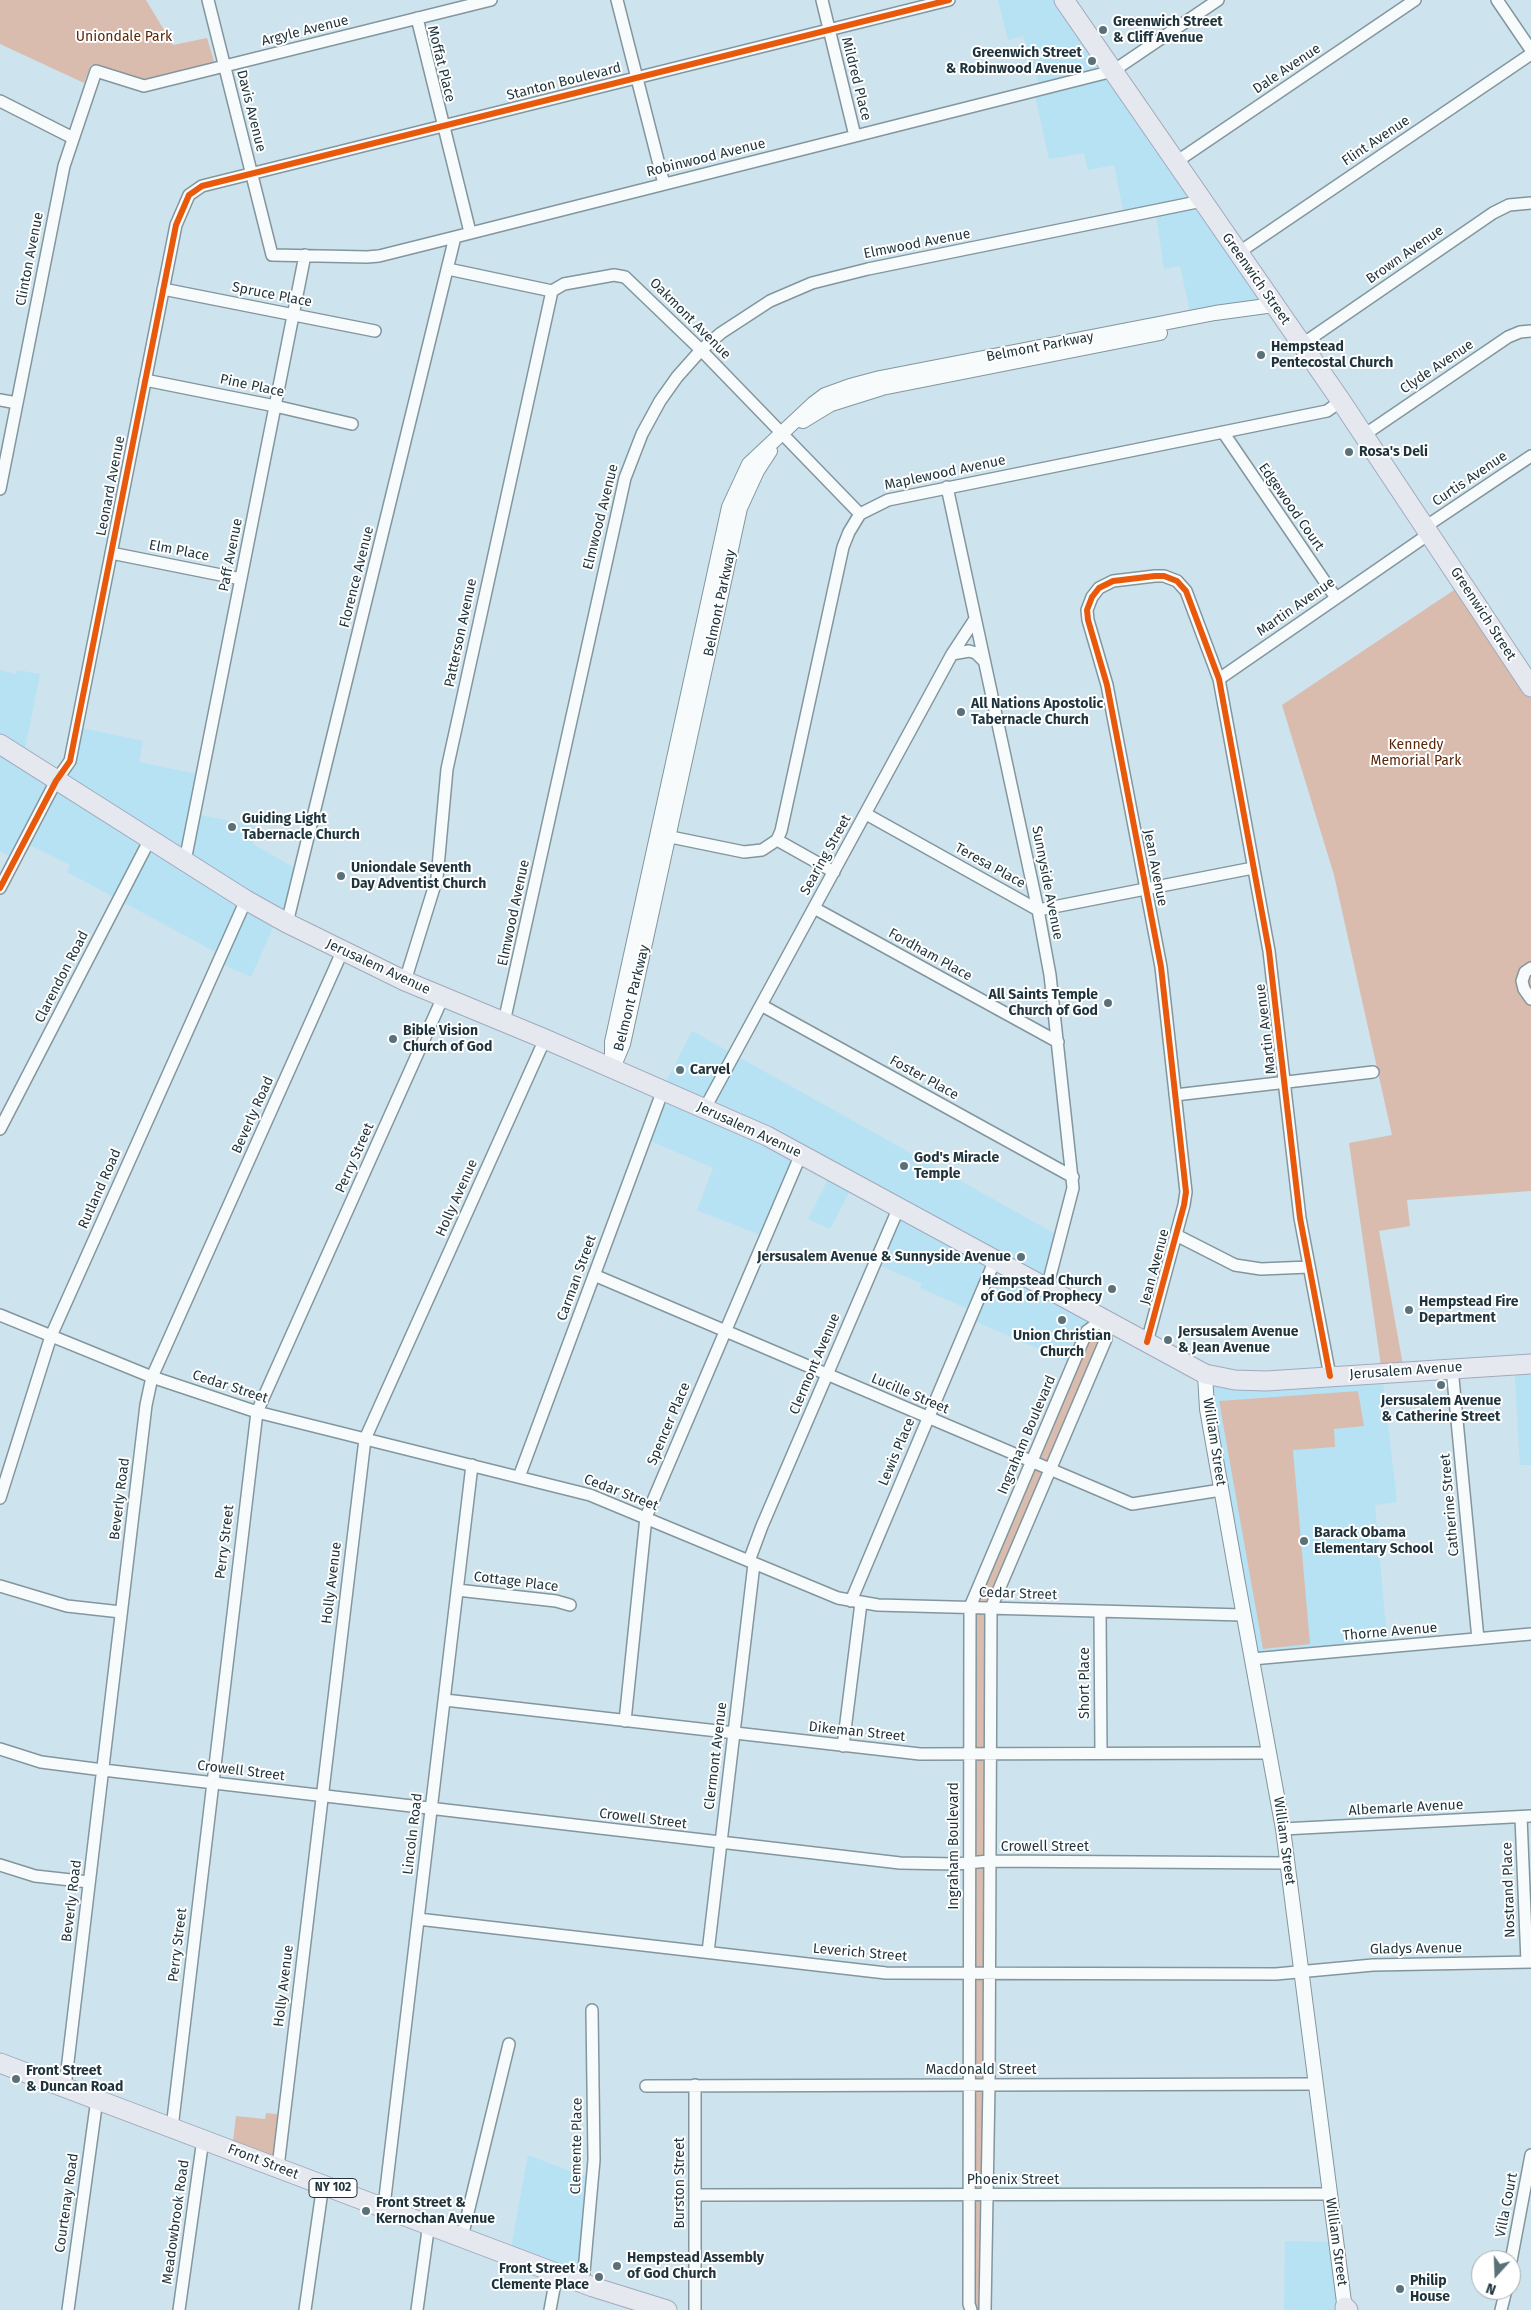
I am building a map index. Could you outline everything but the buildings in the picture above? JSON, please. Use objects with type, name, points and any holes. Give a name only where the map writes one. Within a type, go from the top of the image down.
[{"type":"main road","name":"Greenwich Street","points":[[1064,0],[1238,253],[1265,307],[1301,345],[1531,687]]},
{"type":"main road","name":"Jerusalem Avenue","points":[[0,744],[56,781],[287,924],[405,981],[545,1039],[767,1136],[1205,1374],[1235,1380],[1266,1381],[1531,1364]]},
{"type":"main road","name":"Front Street","points":[[0,2063],[384,2206],[583,2283],[667,2310]]},
{"type":"street","name":"Davis Avenue","points":[[208,0],[272,255],[305,255]]},
{"type":"street","name":"Argyle Avenue","points":[[126,80],[144,86],[491,0]]},
{"type":"street","points":[[617,0],[664,184]]},
{"type":"street","name":"Mildred Place","points":[[822,0],[855,136]]},
{"type":"street","name":"Stanton Boulevard","points":[[189,195],[202,186],[949,0]]},
{"type":"street","name":"Dale Avenue","points":[[1176,162],[1415,0]]},
{"type":"street","points":[[1497,0],[1531,52]]},
{"type":"street","name":"Robinwood Avenue","points":[[305,255],[379,256],[1113,71],[1210,2]]},
{"type":"street","name":"Moffat Place","points":[[417,18],[470,232]]},
{"type":"street","name":"Flint Avenue","points":[[1238,253],[1531,52]]},
{"type":"street","name":"Clinton Avenue","points":[[0,488],[64,166],[96,71],[126,80]]},
{"type":"street","points":[[0,101],[73,138]]},
{"type":"street","name":"Leonard Avenue","points":[[0,888],[56,781],[70,762],[176,225],[189,195]]},
{"type":"street","name":"Elmwood Avenue","points":[[504,1022],[624,478],[642,434],[660,401],[677,377],[701,350],[721,333],[754,310],[812,283],[868,269],[1202,201]]},
{"type":"street","name":"Brown Avenue","points":[[1301,345],[1493,213],[1509,205],[1531,204]]},
{"type":"street","name":"Florence Avenue","points":[[287,924],[455,237]]},
{"type":"street","name":"Paff Avenue","points":[[185,861],[305,255]]},
{"type":"street","points":[[448,269],[552,291]]},
{"type":"street","name":"Oakmont Avenue","points":[[552,291],[564,284],[614,275],[625,277],[701,350],[860,514]]},
{"type":"street","name":"Spruce Place","points":[[163,289],[375,331]]},
{"type":"street","name":"Patterson Avenue","points":[[405,981],[437,878],[447,769],[552,291]]},
{"type":"street","name":"Belmont Parkway","points":[[612,1068],[624,1044],[637,954],[724,559],[745,496],[757,471],[781,434],[830,404],[881,383],[1119,336],[1216,322],[1265,307]]},
{"type":"street","name":"Clyde Avenue","points":[[1364,436],[1508,337],[1520,332],[1531,331]]},
{"type":"street","name":"Pine Place","points":[[145,380],[276,406],[352,424]]},
{"type":"street","points":[[0,400],[17,403]]},
{"type":"street","name":"Maplewood Avenue","points":[[860,514],[888,500],[1327,411],[1340,401]]},
{"type":"street","name":"Edgewood Court","points":[[1223,432],[1336,598]]},
{"type":"street","name":"Curtis Avenue","points":[[1427,530],[1531,456]]},
{"type":"street","name":"Sunnyside Avenue","points":[[948,487],[1038,910],[1050,975],[1073,1177],[1072,1196],[1048,1288]]},
{"type":"street","points":[[664,836],[744,852],[762,850],[777,840],[781,831],[843,546],[860,514]]},
{"type":"street","name":"Martin Avenue","points":[[1330,1376],[1299,1210],[1269,951],[1219,679],[1336,598],[1427,530]]},
{"type":"street","name":"Elm Place","points":[[111,553],[241,578]]},
{"type":"street","name":"Jean Avenue","points":[[1147,1342],[1186,1192],[1161,966],[1107,685],[1088,620],[1087,610],[1092,597],[1099,588],[1113,581],[1164,576],[1177,581],[1186,591],[1219,679]]},
{"type":"street","name":"Searing Street","points":[[705,1108],[952,654],[976,619]]},
{"type":"street","points":[[952,654],[969,651],[976,653],[984,661]]},
{"type":"street","name":"Teresa Place","points":[[866,814],[1038,910]]},
{"type":"street","name":"Clarendon Road","points":[[0,1129],[150,839]]},
{"type":"street","points":[[777,840],[834,872]]},
{"type":"street","points":[[1038,910],[1254,868]]},
{"type":"street","name":"Rutland Road","points":[[0,1498],[51,1336],[246,900]]},
{"type":"street","name":"Fordham Place","points":[[814,908],[1058,1042]]},
{"type":"street","name":"Beverly Road","points":[[65,2087],[146,1405],[152,1377],[342,952]]},
{"type":"street","points":[[1531,968],[1525,972],[1522,980],[1524,989],[1531,1000]]},
{"type":"street","name":"Perry Street","points":[[172,2128],[257,1412],[443,997]]},
{"type":"street","name":"Foster Place","points":[[761,1006],[1073,1177]]},
{"type":"street","name":"Holly Avenue","points":[[278,2167],[365,1439],[545,1039]]},
{"type":"street","points":[[1175,1095],[1373,1072]]},
{"type":"street","name":"Carman Street","points":[[519,1477],[663,1090]]},
{"type":"street","name":"Spencer Place","points":[[625,1721],[646,1518],[801,1154]]},
{"type":"street","name":"Clermont Avenue","points":[[708,1952],[722,1843],[752,1563],[762,1526],[899,1207]]},
{"type":"street","points":[[1176,1235],[1235,1265],[1261,1269],[1309,1267]]},
{"type":"street","name":"Lewis Place","points":[[843,1746],[856,1602],[928,1418],[995,1260]]},
{"type":"street","name":"Lucille Street","points":[[594,1275],[1132,1504],[1221,1490]]},
{"type":"street","name":"Cedar Street","points":[[0,1315],[152,1377],[257,1412],[590,1495],[838,1598],[886,1606],[1243,1616]]},
{"type":"street","points":[[985,2310],[989,2085],[991,1608],[1106,1339],[1104,1319]]},
{"type":"street","name":"Ingraham Boulevard","points":[[971,2310],[968,2304],[970,2195],[970,1607],[1087,1331],[1104,1319]]},
{"type":"street","name":"Catherine Street","points":[[1452,1368],[1478,1639]]},
{"type":"street","name":"William Street","points":[[1205,1374],[1208,1409],[1221,1490],[1283,1829],[1346,2309]]},
{"type":"street","name":"Lincoln Road","points":[[384,2206],[472,1465]]},
{"type":"street","points":[[0,1586],[68,1606],[122,1612]]},
{"type":"street","name":"Cottage Place","points":[[458,1590],[556,1601],[570,1605]]},
{"type":"street","name":"Short Place","points":[[1100,1612],[1101,1754]]},
{"type":"street","name":"Thorne Avenue","points":[[1252,1659],[1531,1634]]},
{"type":"street","name":"Dikeman Street","points":[[445,1700],[920,1754],[1269,1753]]},
{"type":"street","name":"Crowell Street","points":[[0,1749],[41,1762],[103,1770],[900,1863],[970,1863],[989,1861],[1287,1863]]},
{"type":"street","name":"Albemarle Avenue","points":[[1283,1829],[1526,1817]]},
{"type":"street","name":"Nostrand Place","points":[[1526,1817],[1529,1962]]},
{"type":"street","points":[[0,1865],[35,1876],[89,1882]]},
{"type":"street","name":"Leverich Street","points":[[418,1919],[886,1972],[1276,1974],[1302,1970]]},
{"type":"street","name":"Gladys Avenue","points":[[1302,1970],[1373,1965],[1529,1962]]},
{"type":"street","name":"Clemente Place","points":[[583,2283],[594,2160],[592,2010]]},
{"type":"street","points":[[462,2237],[509,2044]]},
{"type":"street","name":"Macdonald Street","points":[[646,2086],[1316,2084]]},
{"type":"street","name":"Burston Street","points":[[695,2085],[695,2310]]},
{"type":"street","name":"Courtenay Road","points":[[68,2310],[97,2099]]},
{"type":"street","name":"Meadowbrook Road","points":[[179,2310],[203,2139]]},
{"type":"street","name":"Villa Court","points":[[1513,2250],[1524,2186],[1530,2170],[1531,2155]]},
{"type":"street","points":[[305,2310],[323,2184]]},
{"type":"street","name":"Phoenix Street","points":[[696,2195],[1330,2194]]},
{"type":"street","points":[[417,2310],[429,2223]]},
{"type":"street","points":[[550,2310],[557,2272]]},
{"type":"shaded area","points":[[998,0],[1065,0],[1273,305],[1191,316],[1180,266],[1164,269],[1156,214],[1125,219],[1114,165],[1088,170],[1084,153],[1049,159],[1034,91],[1041,89],[1023,36],[1008,40]]},
{"type":"shaded area","points":[[0,670],[16,674],[17,670],[40,674],[23,759],[56,781],[70,761],[77,727],[143,741],[139,762],[202,775],[195,814],[256,826],[253,844],[300,871],[287,923],[277,919],[251,977],[218,962],[221,955],[67,872],[70,865],[24,842],[15,859],[0,851]]},
{"type":"shaded area","points":[[692,1031],[1061,1237],[1048,1288],[1104,1319],[1073,1364],[970,1319],[973,1311],[920,1288],[922,1284],[875,1263],[899,1207],[854,1183],[830,1229],[808,1219],[832,1171],[801,1154],[765,1237],[697,1210],[713,1168],[644,1138],[662,1090]]},
{"type":"shaded area","points":[[1531,1364],[1531,1465],[1520,1465],[1514,1365]]},
{"type":"shaded area","name":"Barack Obama Elementary School","points":[[1382,1373],[1397,1502],[1375,1505],[1387,1639],[1251,1654],[1205,1374]]},
{"type":"shaded area","points":[[528,2155],[593,2180],[583,2283],[510,2254]]},
{"type":"shaded area","points":[[1285,2241],[1336,2242],[1345,2310],[1284,2310]]},
{"type":"green space","name":"Uniondale Park","points":[[0,0],[146,0],[173,45],[207,38],[214,61],[212,65],[142,81],[91,65],[84,83],[0,44]]},
{"type":"green space","name":"Kennedy Memorial Park","points":[[1463,584],[1531,687],[1531,1191],[1407,1200],[1410,1226],[1379,1231],[1404,1371],[1382,1373],[1349,1143],[1392,1135],[1334,875],[1282,705]]},
{"type":"green space","points":[[1104,1319],[1106,1339],[991,1608],[985,2310],[971,2310],[970,1607],[1087,1331]]},
{"type":"green space","points":[[1358,1391],[1364,1426],[1334,1429],[1335,1447],[1293,1450],[1310,1644],[1263,1649],[1219,1401]]},
{"type":"green space","points":[[266,2113],[284,2115],[278,2167],[232,2150],[236,2116],[265,2119]]},
{"type":"cycle path","points":[[0,888],[56,781],[70,761],[176,225],[189,195],[202,186],[949,0]]},
{"type":"cycle path","points":[[1147,1342],[1186,1192],[1161,967],[1107,685],[1088,620],[1087,610],[1092,597],[1099,588],[1113,581],[1164,576],[1177,581],[1186,591],[1219,679],[1269,951],[1300,1218],[1330,1376]]},
{"type":"place","name":"Greenwich Street & Cliff Avenue","points":[[1103,30]]},
{"type":"place","name":"Greenwich Street & Robinwood Avenue","points":[[1092,61]]},
{"type":"place","name":"Hempstead Pentecostal Church","points":[[1261,355]]},
{"type":"place","name":"Rosa's Deli","points":[[1349,452]]},
{"type":"place","name":"All Nations Apostolic Tabernacle Church","points":[[961,712]]},
{"type":"place","name":"Guiding Light Tabernacle Church","points":[[232,827]]},
{"type":"place","name":"Uniondale Seventh Day Adventist Church","points":[[341,876]]},
{"type":"place","name":"All Saints Temple Church of God","points":[[1108,1003]]},
{"type":"place","name":"Bible Vision Church of God","points":[[393,1039]]},
{"type":"place","name":"Carvel","points":[[680,1070]]},
{"type":"place","name":"God's Miracle Temple","points":[[904,1166]]},
{"type":"place","name":"Jersusalem Avenue & Sunnyside Avenue","points":[[1021,1257]]},
{"type":"place","name":"Hempstead Church of God of Prophecy","points":[[1112,1289]]},
{"type":"place","name":"Hempstead Fire Department","points":[[1409,1310]]},
{"type":"place","name":"Union Christian Church","points":[[1062,1320]]},
{"type":"place","name":"Jersusalem Avenue & Jean Avenue","points":[[1168,1340]]},
{"type":"place","name":"Jersusalem Avenue & Catherine Street","points":[[1441,1385]]},
{"type":"place","name":"Barack Obama Elementary School","points":[[1304,1541]]},
{"type":"place","name":"Front Street & Duncan Road","points":[[16,2079]]},
{"type":"place","name":"Front Street & Kernochan Avenue","points":[[366,2211]]},
{"type":"place","name":"Hempstead Assembly of God Church","points":[[617,2266]]},
{"type":"place","name":"Front Street & Clemente Place","points":[[599,2277]]},
{"type":"place","name":"Philip House","points":[[1400,2289]]}]
